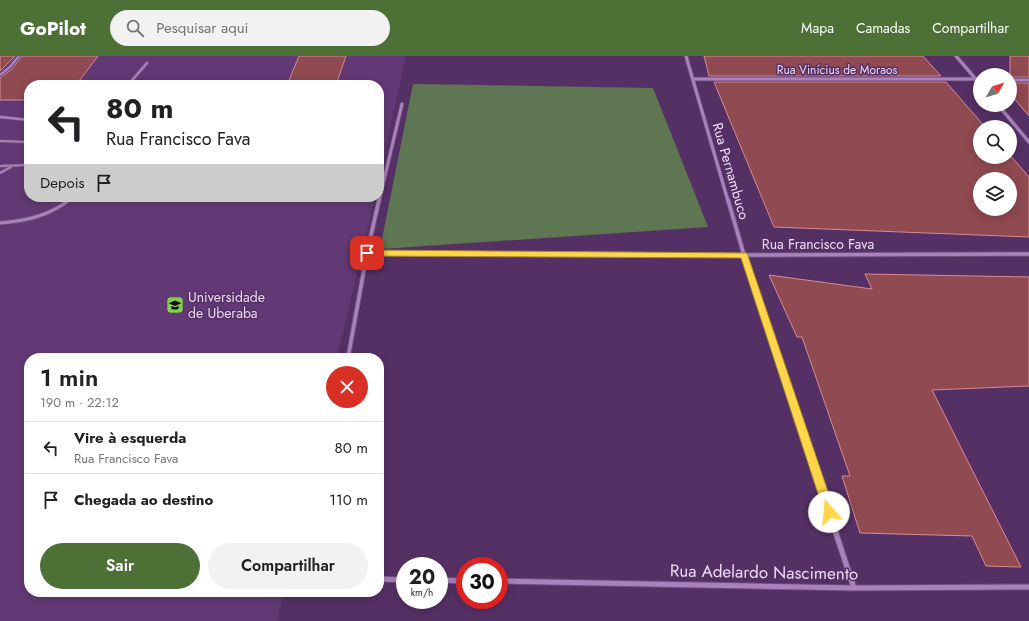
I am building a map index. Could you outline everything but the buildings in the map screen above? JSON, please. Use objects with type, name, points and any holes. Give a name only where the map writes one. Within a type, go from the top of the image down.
[{"type":"street","points":[[0,75],[20,56]]},
{"type":"street","name":"Rua Pernambuco","points":[[686,56],[744,255],[854,588]]},
{"type":"street","points":[[956,56],[973,76]]},
{"type":"street","points":[[132,80],[146,63]]},
{"type":"street","name":"Rua Vinícius de Moraos","points":[[693,79],[973,80]]},
{"type":"street","points":[[1017,80],[1029,80]]},
{"type":"street","points":[[384,181],[402,104]]},
{"type":"street","points":[[1004,112],[1029,142]]},
{"type":"street","points":[[0,117],[24,119]]},
{"type":"street","points":[[349,353],[367,253],[379,202]]},
{"type":"street","name":"Rua Francisco Fava","points":[[367,253],[744,255],[1029,254]]},
{"type":"street","points":[[384,579],[396,580]]},
{"type":"street","name":"Rua Adelardo Nascimento","points":[[508,582],[854,588],[1029,586]]},
{"type":"lane","points":[[0,141],[24,142]]},
{"type":"lane","points":[[0,166],[24,165]]},
{"type":"lane","points":[[0,173],[12,166]]},
{"type":"lane","points":[[0,223],[33,219],[68,202]]},
{"type":"shaded area","name":"Universidade de Uberaba","points":[[0,56],[406,56],[384,155],[384,80],[24,80],[24,202],[374,202],[338,353],[24,353],[24,597],[282,597],[277,621],[0,621]]},
{"type":"green space","points":[[413,84],[653,88],[708,227],[380,249]]},
{"type":"place","name":"Universidade de Uberaba","points":[[175,305]]},
{"type":"route","points":[[367,253],[744,255],[829,512]]}]
